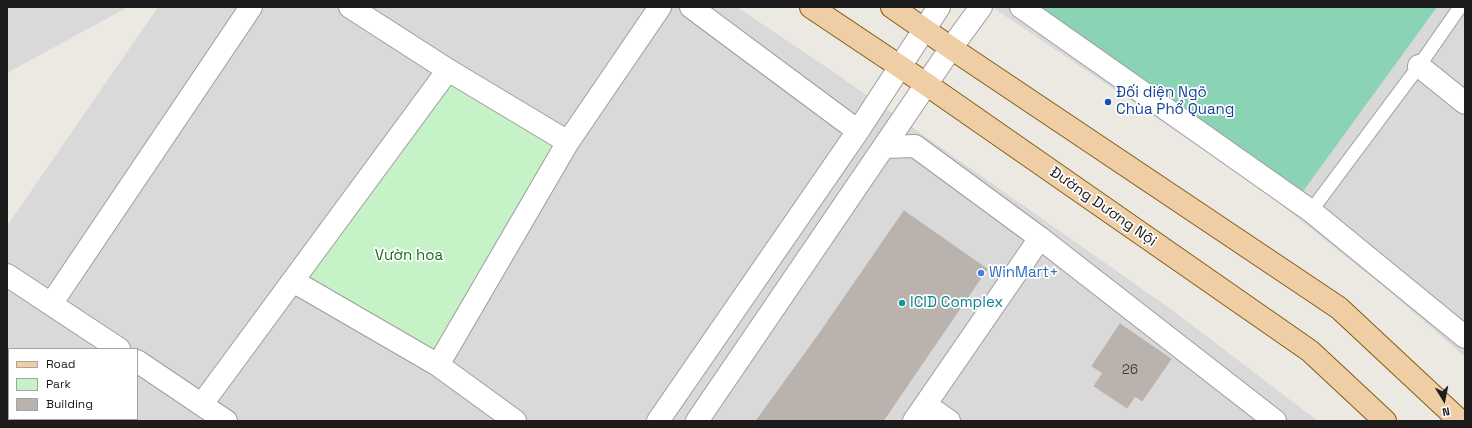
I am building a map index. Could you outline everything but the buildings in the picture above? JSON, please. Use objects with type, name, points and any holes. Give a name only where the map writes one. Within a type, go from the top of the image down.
[{"type":"main road","name":"Đường Dương Nội","points":[[811,7],[900,66],[1310,351],[1385,421]]},
{"type":"main road","points":[[892,7],[924,30],[1339,308],[1460,421]]},
{"type":"street","points":[[51,304],[251,7]]},
{"type":"street","points":[[350,7],[448,70],[568,142]]},
{"type":"street","points":[[438,365],[568,142],[660,7]]},
{"type":"street","points":[[690,7],[858,131]]},
{"type":"street","points":[[658,421],[858,131],[939,7]]},
{"type":"street","points":[[696,421],[926,84],[981,7]]},
{"type":"street","points":[[1021,7],[1311,211],[1465,337]]},
{"type":"street","points":[[1419,66],[1465,103]]},
{"type":"street","points":[[202,404],[448,70]]},
{"type":"street","points":[[884,147],[915,146],[1040,238],[1275,421]]},
{"type":"street","points":[[949,421],[920,413],[1040,238]]},
{"type":"street","points":[[7,275],[117,348]]},
{"type":"street","points":[[293,281],[438,365],[515,421]]},
{"type":"street","points":[[138,362],[226,421]]},
{"type":"lane","points":[[1311,211],[1419,66],[1460,7]]},
{"type":"shaded area","points":[[7,7],[128,7],[7,73]]},
{"type":"shaded area","points":[[158,7],[737,7],[835,73],[1172,310],[1318,421],[67,421],[66,420],[138,420],[138,348],[8,348],[8,382],[7,226]]},
{"type":"shaded area","points":[[992,7],[1465,7],[1465,357],[1389,291],[1256,185]]},
{"type":"shaded area","points":[[7,382],[8,420],[66,421],[7,421]]},
{"type":"green space","points":[[1030,7],[1437,7],[1301,194]]},
{"type":"green space","name":"Vườn hoa","points":[[449,74],[563,143],[437,360],[298,280]]},
{"type":"place","name":"Đối diện Ngõ Chùa Phổ Quang","points":[[1108,102]]},
{"type":"place","name":"WinMart+","points":[[981,273]]},
{"type":"place","name":"ICID Complex","points":[[902,303]]}]
